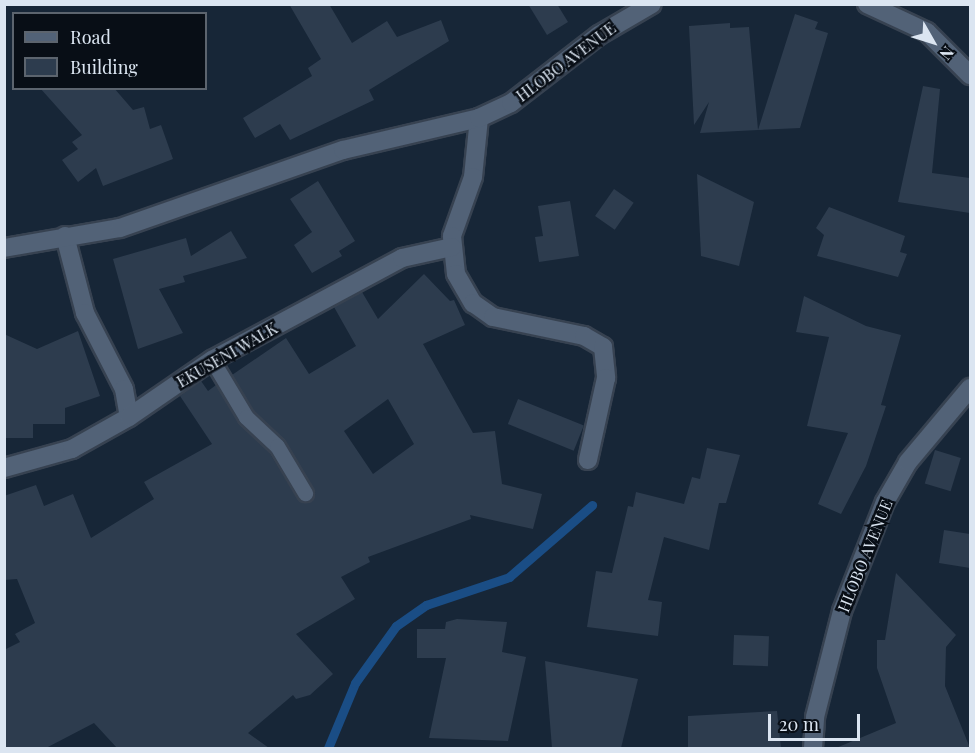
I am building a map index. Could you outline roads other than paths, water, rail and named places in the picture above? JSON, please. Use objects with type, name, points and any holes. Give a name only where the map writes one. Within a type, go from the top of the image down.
[{"type":"street","name":"HLOBO AVENUE","points":[[479,118],[511,103],[599,35],[652,4]]},
{"type":"street","points":[[867,4],[927,32],[970,75]]},
{"type":"street","points":[[4,248],[120,228],[343,150],[479,118],[473,177],[457,217],[452,247],[461,284],[482,311],[584,336],[603,347],[606,378],[588,460]]},
{"type":"street","points":[[64,236],[85,312],[124,389],[129,417]]},
{"type":"street","name":"EKUSENI WALK","points":[[4,468],[72,449],[129,417],[212,360],[402,258],[452,247]]},
{"type":"street","name":"HLOBO AVENUE","points":[[813,748],[814,717],[842,611],[885,502],[908,462],[970,388]]},
{"type":"lane","points":[[212,360],[246,417],[277,446],[305,493]]},
{"type":"waterway","points":[[328,748],[355,683],[396,626],[426,605],[509,577],[592,505]]}]
